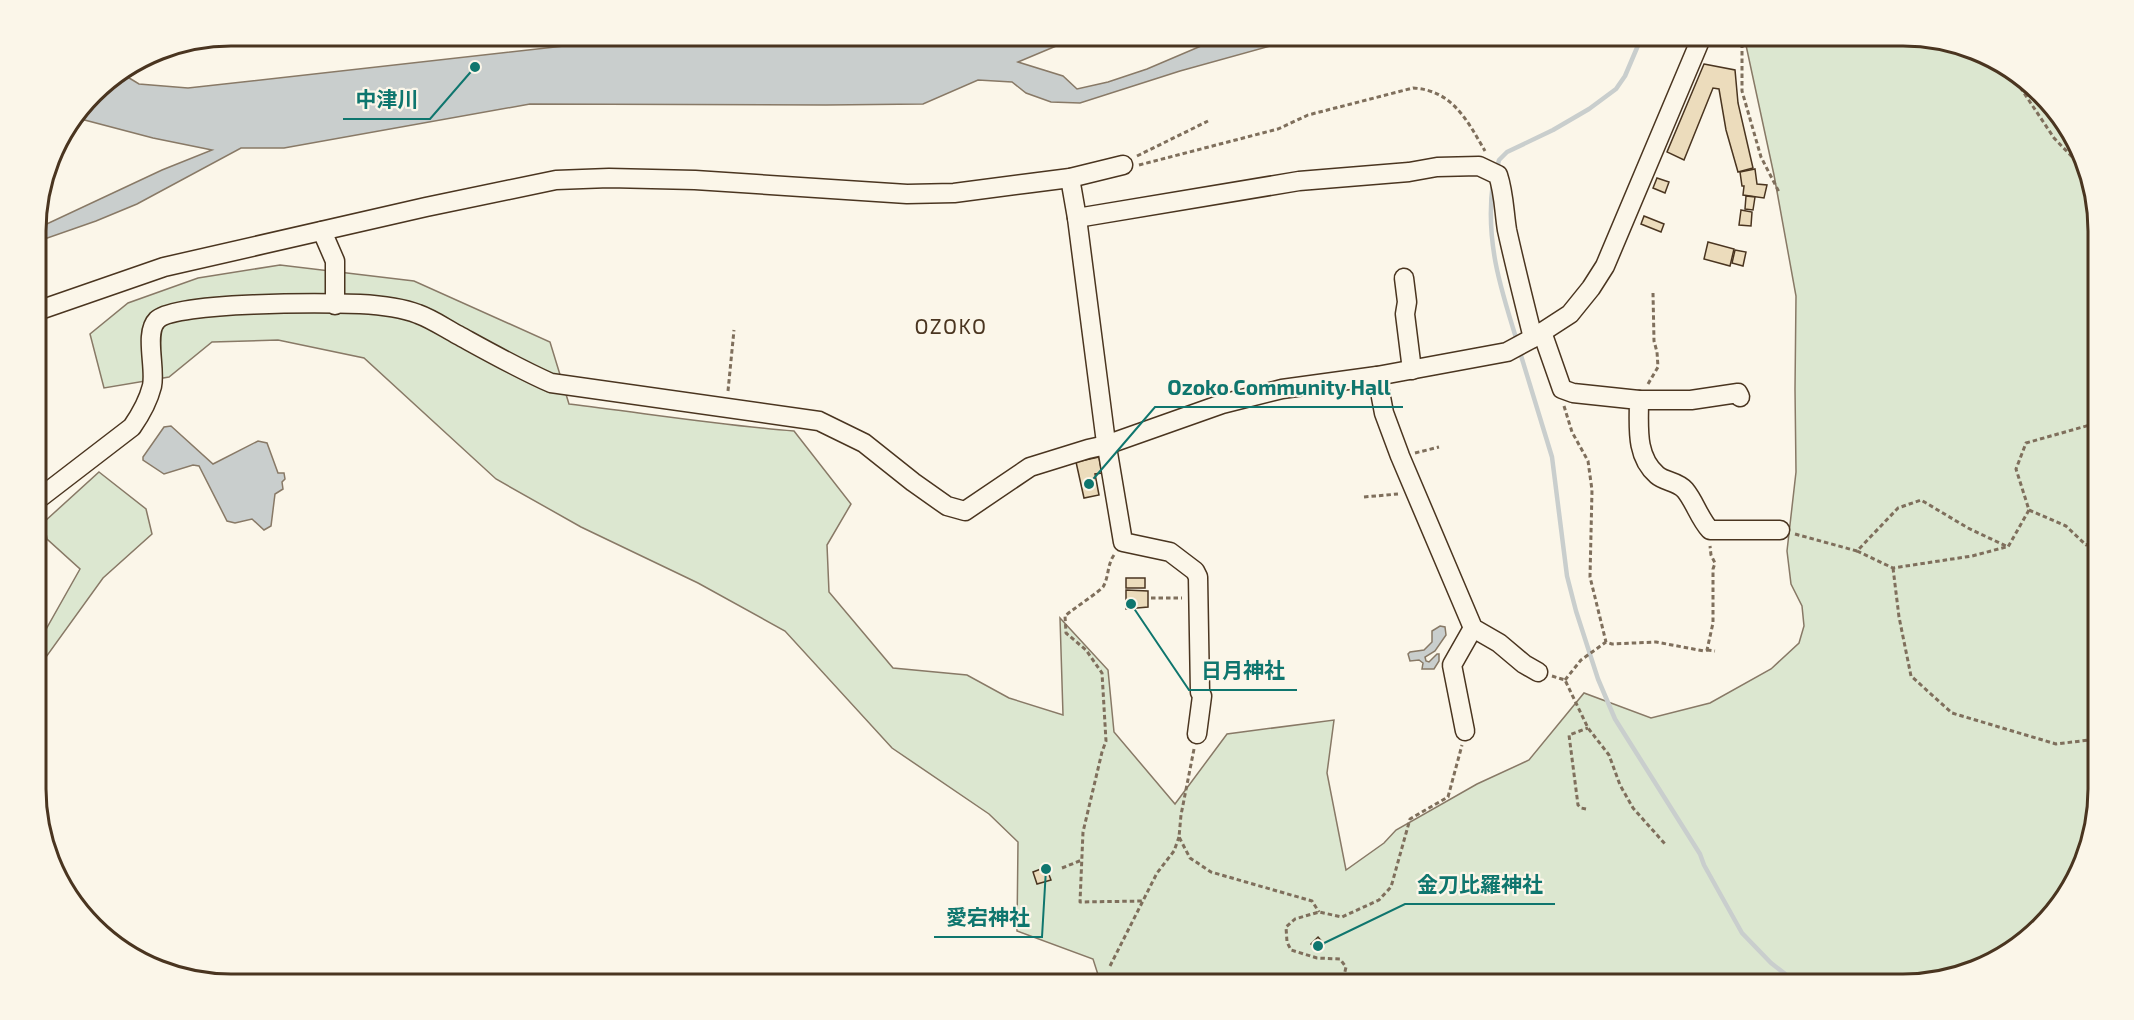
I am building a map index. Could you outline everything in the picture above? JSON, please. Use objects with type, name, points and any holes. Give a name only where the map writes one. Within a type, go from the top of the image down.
[{"type":"street","points":[[47,492],[132,427],[143,412],[153,378],[151,328],[156,320],[165,314],[190,309],[335,305],[395,308],[418,314],[513,366],[551,383],[819,422],[864,443],[947,506],[965,511],[1030,467],[1106,445],[1222,404],[1281,389],[1377,376],[1507,352],[1538,335],[1570,314],[1605,266],[1697,47]]},
{"type":"street","points":[[47,308],[164,267],[556,180],[609,178],[696,180],[907,194],[954,192],[1070,178],[1123,165]]},
{"type":"street","points":[[1077,218],[1299,181],[1409,172],[1437,167],[1479,166],[1498,175],[1517,279],[1562,389],[1573,393],[1691,400],[1728,393],[1738,393],[1740,397]]},
{"type":"street","points":[[1070,178],[1120,533],[1123,542],[1170,552],[1198,577],[1200,692],[1202,696],[1197,734]]},
{"type":"street","points":[[322,231],[335,261],[335,305]]},
{"type":"street","points":[[1400,287],[1407,302],[1405,314],[1412,370]]},
{"type":"street","points":[[1377,376],[1384,413],[1400,456],[1473,628],[1499,643],[1524,664],[1538,672]]},
{"type":"street","points":[[1641,396],[1639,441],[1646,461],[1656,475],[1679,484],[1686,491],[1710,530],[1780,530]]},
{"type":"street","points":[[1465,731],[1452,665],[1473,628]]},
{"type":"path","points":[[1742,47],[1742,91],[1761,157],[1779,192]]},
{"type":"path","points":[[1208,121],[1127,160],[1123,165],[1129,167],[1278,129],[1308,115],[1413,88],[1426,88],[1440,94],[1464,116],[1487,155],[1486,168]]},
{"type":"path","points":[[2024,93],[2054,138],[2070,155]]},
{"type":"path","points":[[1641,396],[1658,367],[1654,341],[1653,293]]},
{"type":"path","points":[[726,408],[734,330]]},
{"type":"path","points":[[1562,389],[1565,413],[1572,432],[1588,460],[1592,490],[1590,577],[1606,642]]},
{"type":"path","points":[[1780,530],[1817,538],[1857,551],[1893,568],[1972,556],[2008,547],[2029,510],[2016,469],[2026,443],[2088,426]]},
{"type":"path","points":[[1400,456],[1439,447]]},
{"type":"path","points":[[1364,497],[1415,492]]},
{"type":"path","points":[[1857,551],[1898,508],[1921,500],[1968,528],[2008,547]]},
{"type":"path","points":[[2029,510],[2066,526],[2086,545],[2088,544]]},
{"type":"path","points":[[1707,650],[1713,623],[1713,569],[1717,564],[1711,555],[1710,530]]},
{"type":"path","points":[[1126,543],[1111,560],[1102,589],[1077,605],[1065,616],[1066,633],[1086,650],[1102,673],[1106,741],[1083,832],[1080,902],[1143,901]]},
{"type":"path","points":[[1893,568],[1899,618],[1911,676],[1952,713],[2056,744],[2088,740]]},
{"type":"path","points":[[1151,598],[1198,597]]},
{"type":"path","points":[[1606,642],[1612,644],[1656,642],[1715,651]]},
{"type":"path","points":[[1565,680],[1581,660],[1606,642]]},
{"type":"path","points":[[1538,672],[1565,680],[1588,728],[1609,755],[1620,785],[1633,808],[1665,844]]},
{"type":"path","points":[[1586,809],[1578,805],[1569,735],[1588,728]]},
{"type":"path","points":[[1345,973],[1346,967],[1340,959],[1317,958],[1291,950],[1287,942],[1286,927],[1295,919],[1319,912],[1342,917],[1379,900],[1391,887],[1410,819],[1448,797],[1465,731]]},
{"type":"path","points":[[1110,966],[1157,873],[1174,851],[1179,837],[1181,815],[1197,734]]},
{"type":"path","points":[[1179,837],[1190,858],[1211,872],[1311,901],[1319,912]]},
{"type":"path","points":[[1062,868],[1082,860]]},
{"type":"green space","points":[[1746,47],[1926,48],[1950,53],[1995,71],[2033,101],[2063,139],[2081,184],[2086,208],[2088,232],[2088,788],[2084,824],[2078,848],[2063,881],[2049,901],[2024,927],[2005,942],[1984,954],[1962,964],[1938,970],[1914,973],[1098,973],[1093,959],[1017,931],[1018,842],[989,814],[892,748],[785,631],[698,583],[581,527],[496,479],[364,358],[278,340],[212,342],[169,377],[104,388],[90,334],[128,303],[198,278],[280,265],[414,281],[550,342],[569,404],[794,431],[851,504],[827,545],[829,592],[893,668],[967,675],[1009,698],[1063,715],[1060,618],[1108,670],[1114,732],[1175,804],[1227,734],[1334,720],[1327,773],[1346,870],[1384,843],[1396,830],[1477,784],[1529,760],[1584,693],[1651,718],[1710,703],[1771,669],[1799,643],[1804,626],[1802,606],[1791,584],[1787,551],[1796,472],[1796,296],[1774,175]]},
{"type":"green space","points":[[99,472],[146,509],[152,534],[103,578],[47,656],[47,627],[80,569],[47,539],[47,519]]},
{"type":"shaded area","points":[[555,47],[1054,47],[1018,62],[1063,76],[1077,89],[1147,69],[1199,47],[1266,47],[1180,71],[1080,103],[1051,102],[1026,93],[1012,82],[978,80],[923,104],[530,104],[284,148],[241,148],[137,204],[47,238],[47,224],[162,170],[212,150],[153,138],[84,120],[101,101],[129,78],[139,84],[188,88]]},
{"type":"shaded area","points":[[171,426],[213,464],[258,441],[267,443],[278,473],[284,473],[285,479],[282,482],[283,489],[275,494],[271,526],[264,530],[252,519],[235,523],[227,521],[199,466],[193,465],[164,474],[143,460],[164,427]]},
{"type":"shaded area","points":[[1440,626],[1445,627],[1446,635],[1435,651],[1425,657],[1429,662],[1439,654],[1439,661],[1434,669],[1422,669],[1423,663],[1419,660],[1410,661],[1408,654],[1424,650],[1432,642],[1432,631]]},
{"type":"building","points":[[1704,64],[1735,70],[1738,103],[1753,168],[1738,172],[1726,130],[1719,89],[1713,88],[1684,160],[1667,152]]},
{"type":"building","points":[[1755,169],[1757,184],[1767,185],[1764,198],[1743,195],[1744,186],[1742,186],[1740,172]]},
{"type":"building","points":[[1657,178],[1669,182],[1665,193],[1653,188]]},
{"type":"building","points":[[1746,196],[1755,197],[1753,210],[1745,209]]},
{"type":"building","points":[[1741,210],[1752,212],[1751,226],[1739,225]]},
{"type":"building","points":[[1644,216],[1664,224],[1661,232],[1641,224]]},
{"type":"building","points":[[1708,242],[1734,249],[1730,266],[1704,259]]},
{"type":"building","points":[[1735,250],[1746,252],[1743,266],[1732,263]]},
{"type":"building","points":[[1099,457],[1102,473],[1095,474],[1099,495],[1084,498],[1076,462]]},
{"type":"building","points":[[1126,578],[1145,578],[1145,588],[1126,588]]},
{"type":"building","points":[[1126,590],[1148,591],[1148,607],[1126,609]]},
{"type":"building","points":[[1046,867],[1051,880],[1037,884],[1033,872]]},
{"type":"building","points":[[1318,937],[1324,944],[1317,951],[1311,944]]},
{"type":"waterway","points":[[1497,168],[1499,160],[1507,152],[1553,130],[1589,109],[1616,89],[1625,76],[1637,47]]},
{"type":"waterway","points":[[1493,182],[1491,203],[1493,244],[1500,282],[1517,341]]},
{"type":"waterway","points":[[1519,349],[1552,457],[1567,576],[1598,679],[1615,719],[1700,854],[1742,933],[1784,973]]},
{"type":"place","name":"中津川","points":[[475,67]]},
{"type":"place","name":"Ozoko Community Hall","points":[[1089,484]]},
{"type":"place","name":"日月神社","points":[[1131,604]]},
{"type":"place","name":"愛宕神社","points":[[1046,869]]},
{"type":"place","name":"金刀比羅神社","points":[[1318,946]]},
{"type":"district","name":"OZOKO","points":[[951,325]]}]
